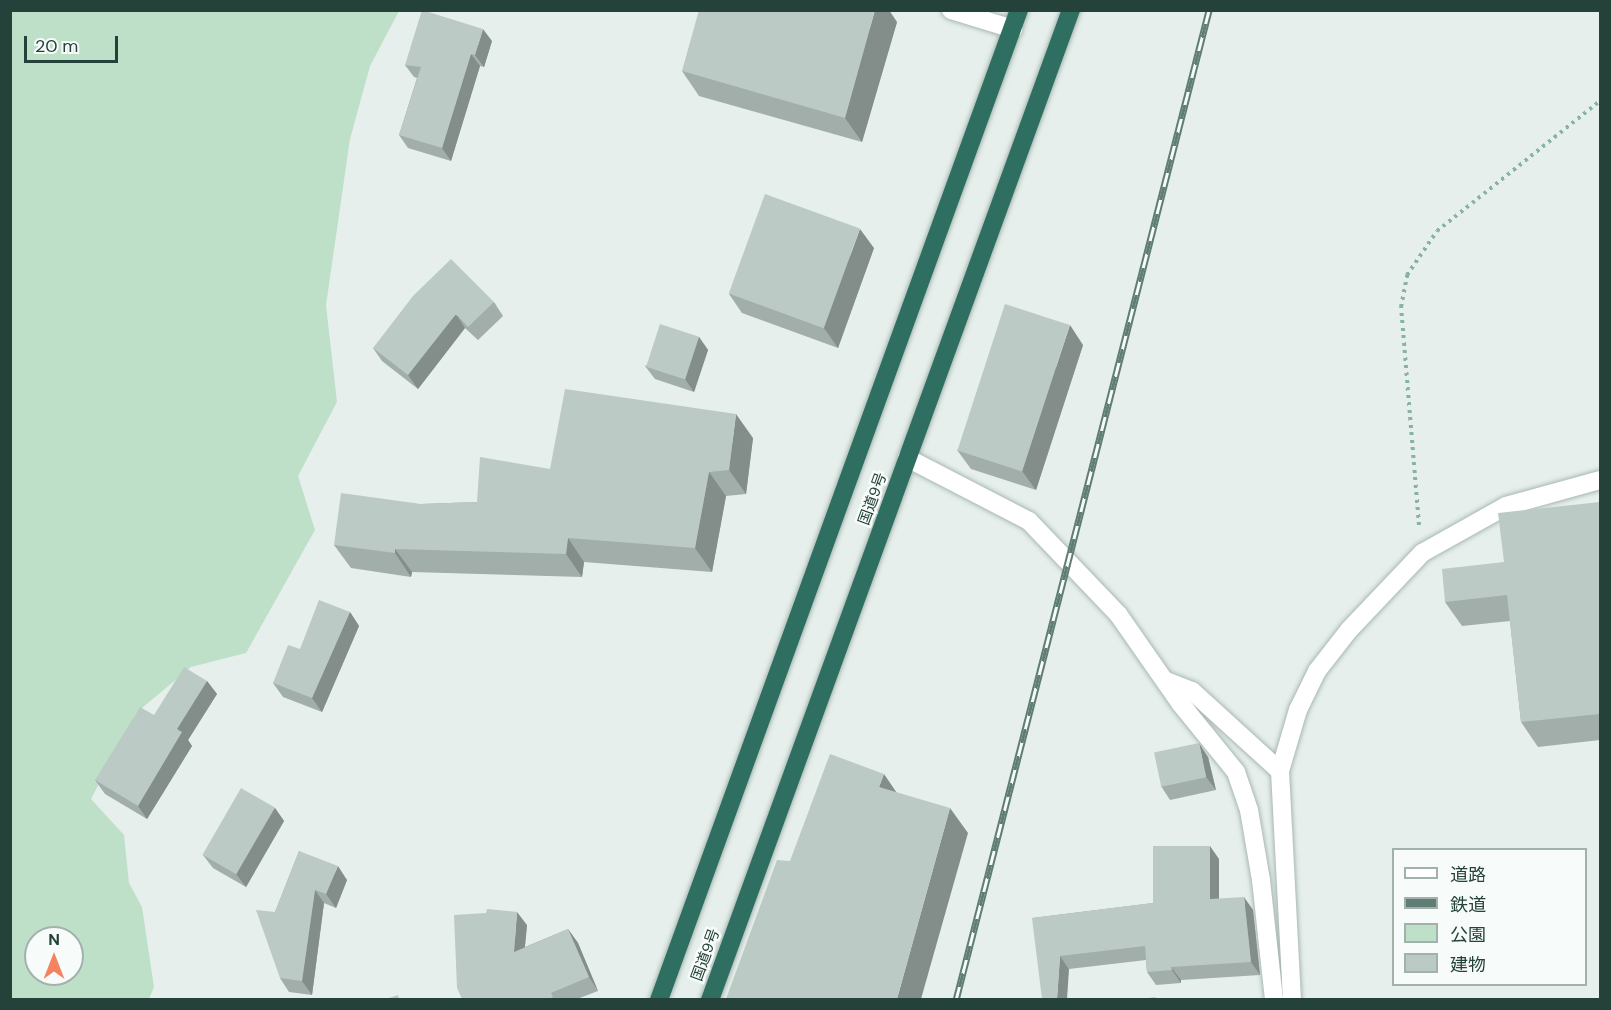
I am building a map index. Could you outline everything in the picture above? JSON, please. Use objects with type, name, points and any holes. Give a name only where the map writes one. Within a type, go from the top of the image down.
[{"type":"highway","name":"国道9号","points":[[659,999],[1019,10]]},
{"type":"highway","name":"国道9号","points":[[710,999],[1071,10]]},
{"type":"street","points":[[951,10],[1013,29]]},
{"type":"street","points":[[907,458],[1029,521],[1118,614],[1236,772],[1249,810],[1262,880],[1274,999]]},
{"type":"street","points":[[1292,999],[1291,932],[1280,771],[1298,710],[1317,670],[1349,630],[1422,553],[1506,506],[1600,480]]},
{"type":"street","points":[[1166,681],[1192,691],[1280,771]]},
{"type":"path","points":[[1422,553],[1401,307],[1407,275],[1437,231],[1600,101]]},
{"type":"green space","points":[[10,11],[399,11],[370,66],[350,139],[326,305],[337,402],[298,476],[315,530],[246,653],[191,667],[136,713],[91,799],[124,835],[129,883],[142,907],[154,987],[149,999],[11,999]]},
{"type":"building","points":[[422,10],[483,29],[475,55],[471,54],[442,148],[399,135],[421,67],[405,65]]},
{"type":"building","points":[[699,10],[875,10],[845,118],[682,71]]},
{"type":"building","points":[[765,194],[860,229],[824,328],[729,294]]},
{"type":"building","points":[[451,259],[494,302],[468,327],[456,314],[408,375],[373,348],[413,296]]},
{"type":"building","points":[[1005,304],[1070,325],[1022,471],[957,450]]},
{"type":"building","points":[[660,324],[699,337],[685,379],[646,367]]},
{"type":"building","points":[[565,389],[736,414],[729,470],[709,472],[695,548],[568,538],[566,554],[395,549],[395,553],[334,545],[341,493],[421,504],[477,502],[480,457],[550,469]]},
{"type":"building","points":[[1600,502],[1600,714],[1521,722],[1507,595],[1445,602],[1442,569],[1504,562],[1498,513]]},
{"type":"building","points":[[319,600],[350,612],[312,698],[273,683],[288,645],[300,649]]},
{"type":"building","points":[[184,667],[207,681],[177,729],[182,732],[138,806],[95,780],[140,707],[154,715]]},
{"type":"building","points":[[1199,743],[1206,777],[1161,787],[1154,753]]},
{"type":"building","points":[[830,754],[884,774],[879,787],[950,808],[897,999],[726,999],[777,860],[790,861]]},
{"type":"building","points":[[241,788],[275,808],[236,874],[202,855]]},
{"type":"building","points":[[1153,846],[1210,846],[1210,899],[1244,897],[1251,962],[1171,967],[1172,970],[1147,972],[1145,946],[1060,956],[1057,999],[1042,999],[1032,918],[1153,903]]},
{"type":"building","points":[[299,851],[338,866],[326,894],[315,890],[302,981],[280,978],[256,910],[275,912]]},
{"type":"building","points":[[487,909],[517,912],[514,952],[568,929],[589,977],[551,993],[553,997],[549,999],[462,999],[457,988],[454,915],[486,913]]},
{"type":"building","points":[[398,995],[399,999],[386,999]]},
{"type":"railway","points":[[956,1000],[1209,10]]}]
